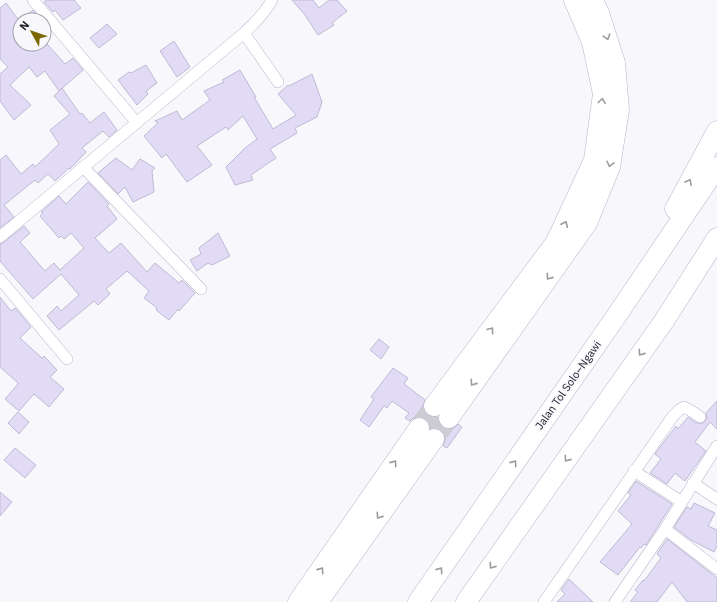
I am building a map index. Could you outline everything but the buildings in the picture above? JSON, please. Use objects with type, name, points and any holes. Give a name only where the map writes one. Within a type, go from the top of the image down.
[{"type":"highway","points":[[574,0],[592,42],[603,94],[594,160],[556,242],[442,412],[587,224],[610,167],[619,110],[616,70],[602,20],[593,0]]},
{"type":"highway","points":[[617,315],[717,131]]},
{"type":"highway","name":"Jalan Tol Solo–Ngawi","points":[[418,602],[617,315],[717,167]]},
{"type":"highway","points":[[466,602],[664,321],[717,238]]},
{"type":"highway","points":[[664,321],[717,262]]},
{"type":"highway","points":[[298,602],[426,434],[318,602]]},
{"type":"street","points":[[33,0],[137,123]]},
{"type":"street","points":[[0,237],[244,33],[265,12],[271,0]]},
{"type":"street","points":[[244,33],[278,82]]},
{"type":"street","points":[[83,168],[201,289]]},
{"type":"street","points":[[0,279],[67,359]]},
{"type":"street","points":[[544,602],[634,471],[679,410],[684,407],[700,418]]},
{"type":"street","points":[[615,602],[665,529],[717,446]]},
{"type":"street","points":[[634,471],[682,502]]},
{"type":"street","points":[[693,483],[717,499]]},
{"type":"street","points":[[665,529],[717,569]]},
{"type":"tunnel","points":[[419,428],[434,406]]},
{"type":"tunnel","points":[[434,439],[449,418]]}]
